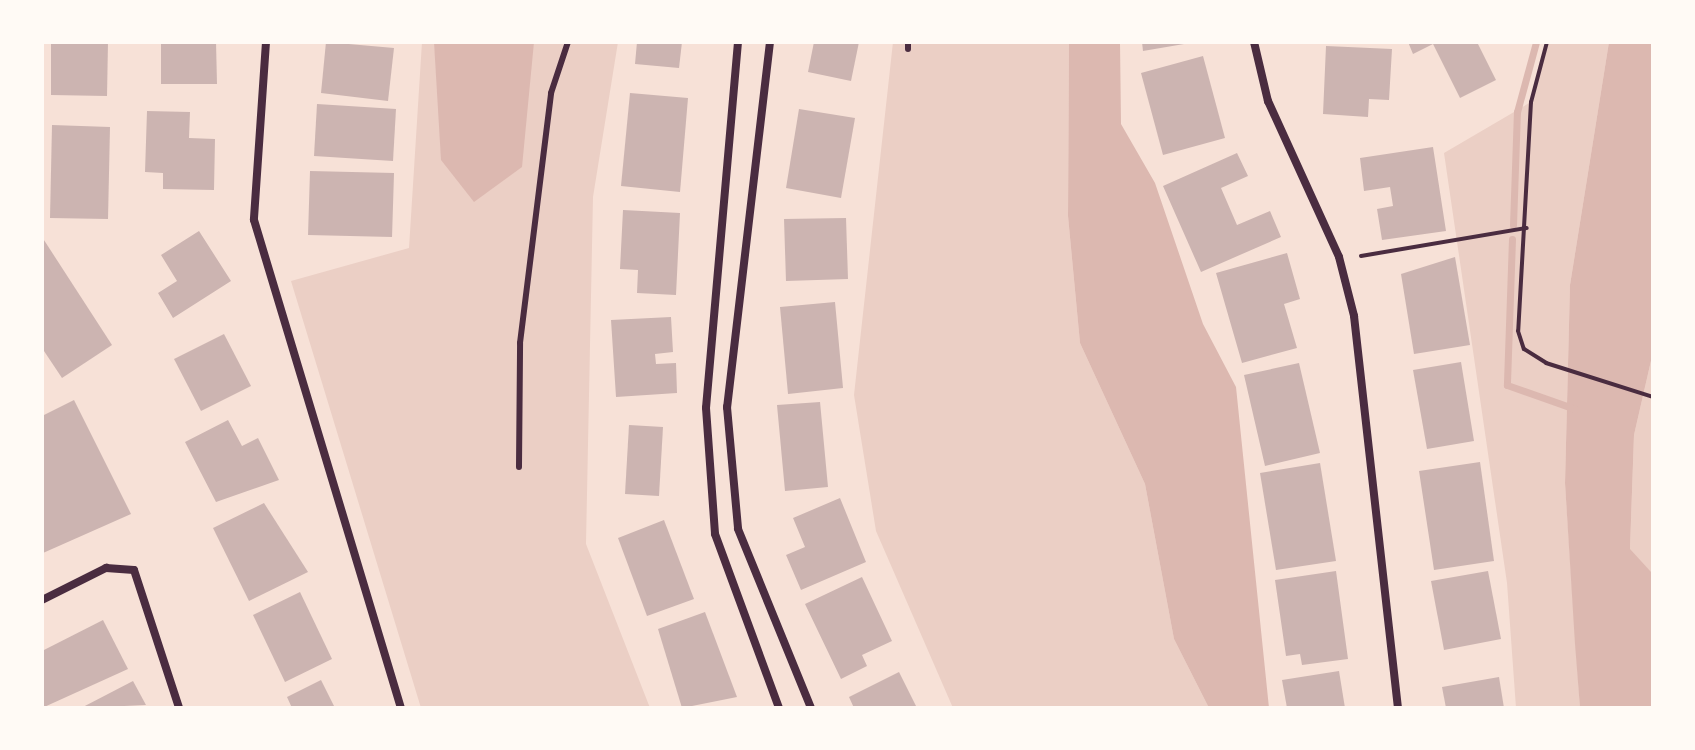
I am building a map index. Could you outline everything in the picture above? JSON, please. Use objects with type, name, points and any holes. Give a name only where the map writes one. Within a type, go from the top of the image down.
[{"type":"street","points":[[266,42],[254,220],[401,708]]},
{"type":"street","points":[[738,42],[706,408],[715,534],[779,708]]},
{"type":"street","points":[[770,42],[727,407],[738,529],[811,708]]},
{"type":"street","points":[[1254,42],[1268,101],[1339,257],[1354,316],[1398,708]]},
{"type":"street","points":[[44,599],[106,568],[134,570],[178,707]]},
{"type":"lane","points":[[519,467],[520,343],[551,93],[568,42]]},
{"type":"path","points":[[1547,42],[1531,102],[1527,228],[1518,331],[1524,349],[1546,363],[1651,396]]},
{"type":"path","points":[[1361,256],[1527,228]]},
{"type":"shaded area","points":[[422,42],[618,42],[593,197],[586,544],[650,708],[421,708],[291,281],[409,248]]},
{"type":"shaded area","points":[[434,42],[534,42],[522,167],[474,202],[441,160]]},
{"type":"shaded area","points":[[893,42],[1069,42],[1068,216],[1080,343],[1145,484],[1174,639],[1209,708],[953,708],[876,531],[854,395]]},
{"type":"shaded area","points":[[1069,42],[1120,42],[1121,124],[1155,183],[1203,324],[1236,387],[1269,708],[1209,708],[1174,639],[1145,484],[1080,343],[1068,216]]},
{"type":"shaded area","points":[[1549,42],[1609,42],[1570,285],[1565,483],[1580,708],[1516,708],[1507,583],[1444,153],[1531,102]]},
{"type":"shaded area","points":[[1609,42],[1653,42],[1653,352],[1634,435],[1630,549],[1653,574],[1653,708],[1580,708],[1575,644],[1565,483],[1570,285]]},
{"type":"shaded area","points":[[1653,352],[1653,574],[1630,550],[1634,435]]},
{"type":"building","points":[[51,42],[108,42],[107,96],[51,95]]},
{"type":"building","points":[[161,42],[216,42],[217,84],[161,84]]},
{"type":"building","points":[[326,42],[394,48],[388,101],[321,93]]},
{"type":"building","points":[[637,42],[682,42],[679,68],[635,64]]},
{"type":"building","points":[[814,42],[859,42],[851,81],[808,72]]},
{"type":"building","points":[[1142,42],[1184,42],[1184,44],[1143,51]]},
{"type":"building","points":[[1408,42],[1477,42],[1496,80],[1460,98],[1433,44],[1413,54]]},
{"type":"building","points":[[1326,46],[1392,49],[1389,100],[1369,99],[1368,117],[1323,114]]},
{"type":"building","points":[[1203,56],[1225,138],[1163,155],[1141,73]]},
{"type":"building","points":[[630,93],[688,98],[680,192],[621,186]]},
{"type":"building","points":[[317,104],[396,109],[393,161],[314,156]]},
{"type":"building","points":[[799,109],[855,118],[841,198],[786,188]]},
{"type":"building","points":[[147,111],[190,112],[189,138],[215,139],[214,190],[163,189],[163,173],[145,172]]},
{"type":"building","points":[[52,125],[110,127],[108,219],[50,218]]},
{"type":"building","points":[[1433,147],[1446,231],[1382,240],[1377,209],[1393,206],[1390,187],[1364,191],[1360,158]]},
{"type":"building","points":[[1237,153],[1248,176],[1221,188],[1237,225],[1270,211],[1281,237],[1201,272],[1163,186]]},
{"type":"building","points":[[310,171],[394,173],[392,237],[308,235]]},
{"type":"building","points":[[623,210],[680,213],[676,295],[637,293],[638,270],[620,269]]},
{"type":"building","points":[[846,218],[848,279],[786,281],[784,219]]},
{"type":"building","points":[[199,231],[231,281],[173,318],[158,293],[177,281],[161,255]]},
{"type":"building","points":[[42,237],[112,345],[62,378],[42,348]]},
{"type":"building","points":[[1287,253],[1300,299],[1284,304],[1297,348],[1242,363],[1216,273]]},
{"type":"building","points":[[1455,257],[1470,345],[1414,354],[1401,274]]},
{"type":"building","points":[[835,302],[843,388],[788,394],[780,307]]},
{"type":"building","points":[[671,317],[673,352],[655,354],[656,364],[676,363],[677,393],[616,397],[611,320]]},
{"type":"building","points":[[224,334],[251,386],[201,411],[174,359]]},
{"type":"building","points":[[1461,362],[1474,441],[1427,449],[1413,370]]},
{"type":"building","points":[[1299,363],[1320,453],[1265,466],[1244,375]]},
{"type":"building","points":[[74,400],[131,514],[43,553],[42,416]]},
{"type":"building","points":[[820,402],[828,487],[785,491],[777,405]]},
{"type":"building","points":[[228,420],[242,446],[258,438],[279,480],[216,502],[185,442]]},
{"type":"building","points":[[629,425],[663,427],[659,496],[625,494]]},
{"type":"building","points":[[1480,462],[1494,561],[1434,570],[1419,471]]},
{"type":"building","points":[[1320,463],[1336,561],[1276,570],[1260,473]]},
{"type":"building","points":[[840,498],[866,562],[801,590],[786,555],[805,547],[793,518]]},
{"type":"building","points":[[264,503],[308,572],[249,601],[213,528]]},
{"type":"building","points":[[664,520],[694,599],[647,616],[618,538]]},
{"type":"building","points":[[1336,571],[1348,659],[1302,665],[1300,654],[1286,656],[1275,580]]},
{"type":"building","points":[[1488,571],[1501,639],[1444,650],[1431,581]]},
{"type":"building","points":[[862,577],[892,641],[862,655],[867,666],[841,679],[805,604]]},
{"type":"building","points":[[300,592],[332,659],[285,682],[253,615]]},
{"type":"building","points":[[705,612],[737,697],[682,708],[658,629]]},
{"type":"building","points":[[103,620],[128,669],[42,708],[42,651]]},
{"type":"building","points":[[1339,671],[1345,708],[1287,708],[1282,680]]},
{"type":"building","points":[[899,672],[917,708],[854,708],[849,697]]},
{"type":"building","points":[[1499,677],[1504,708],[1446,708],[1442,687]]},
{"type":"building","points":[[321,680],[335,708],[292,708],[287,697]]},
{"type":"building","points":[[133,681],[146,705],[81,708]]},
{"type":"waterway","points":[[1513,225],[1517,112],[1536,42]]},
{"type":"waterway","points":[[1512,239],[1507,385],[1575,409]]}]
